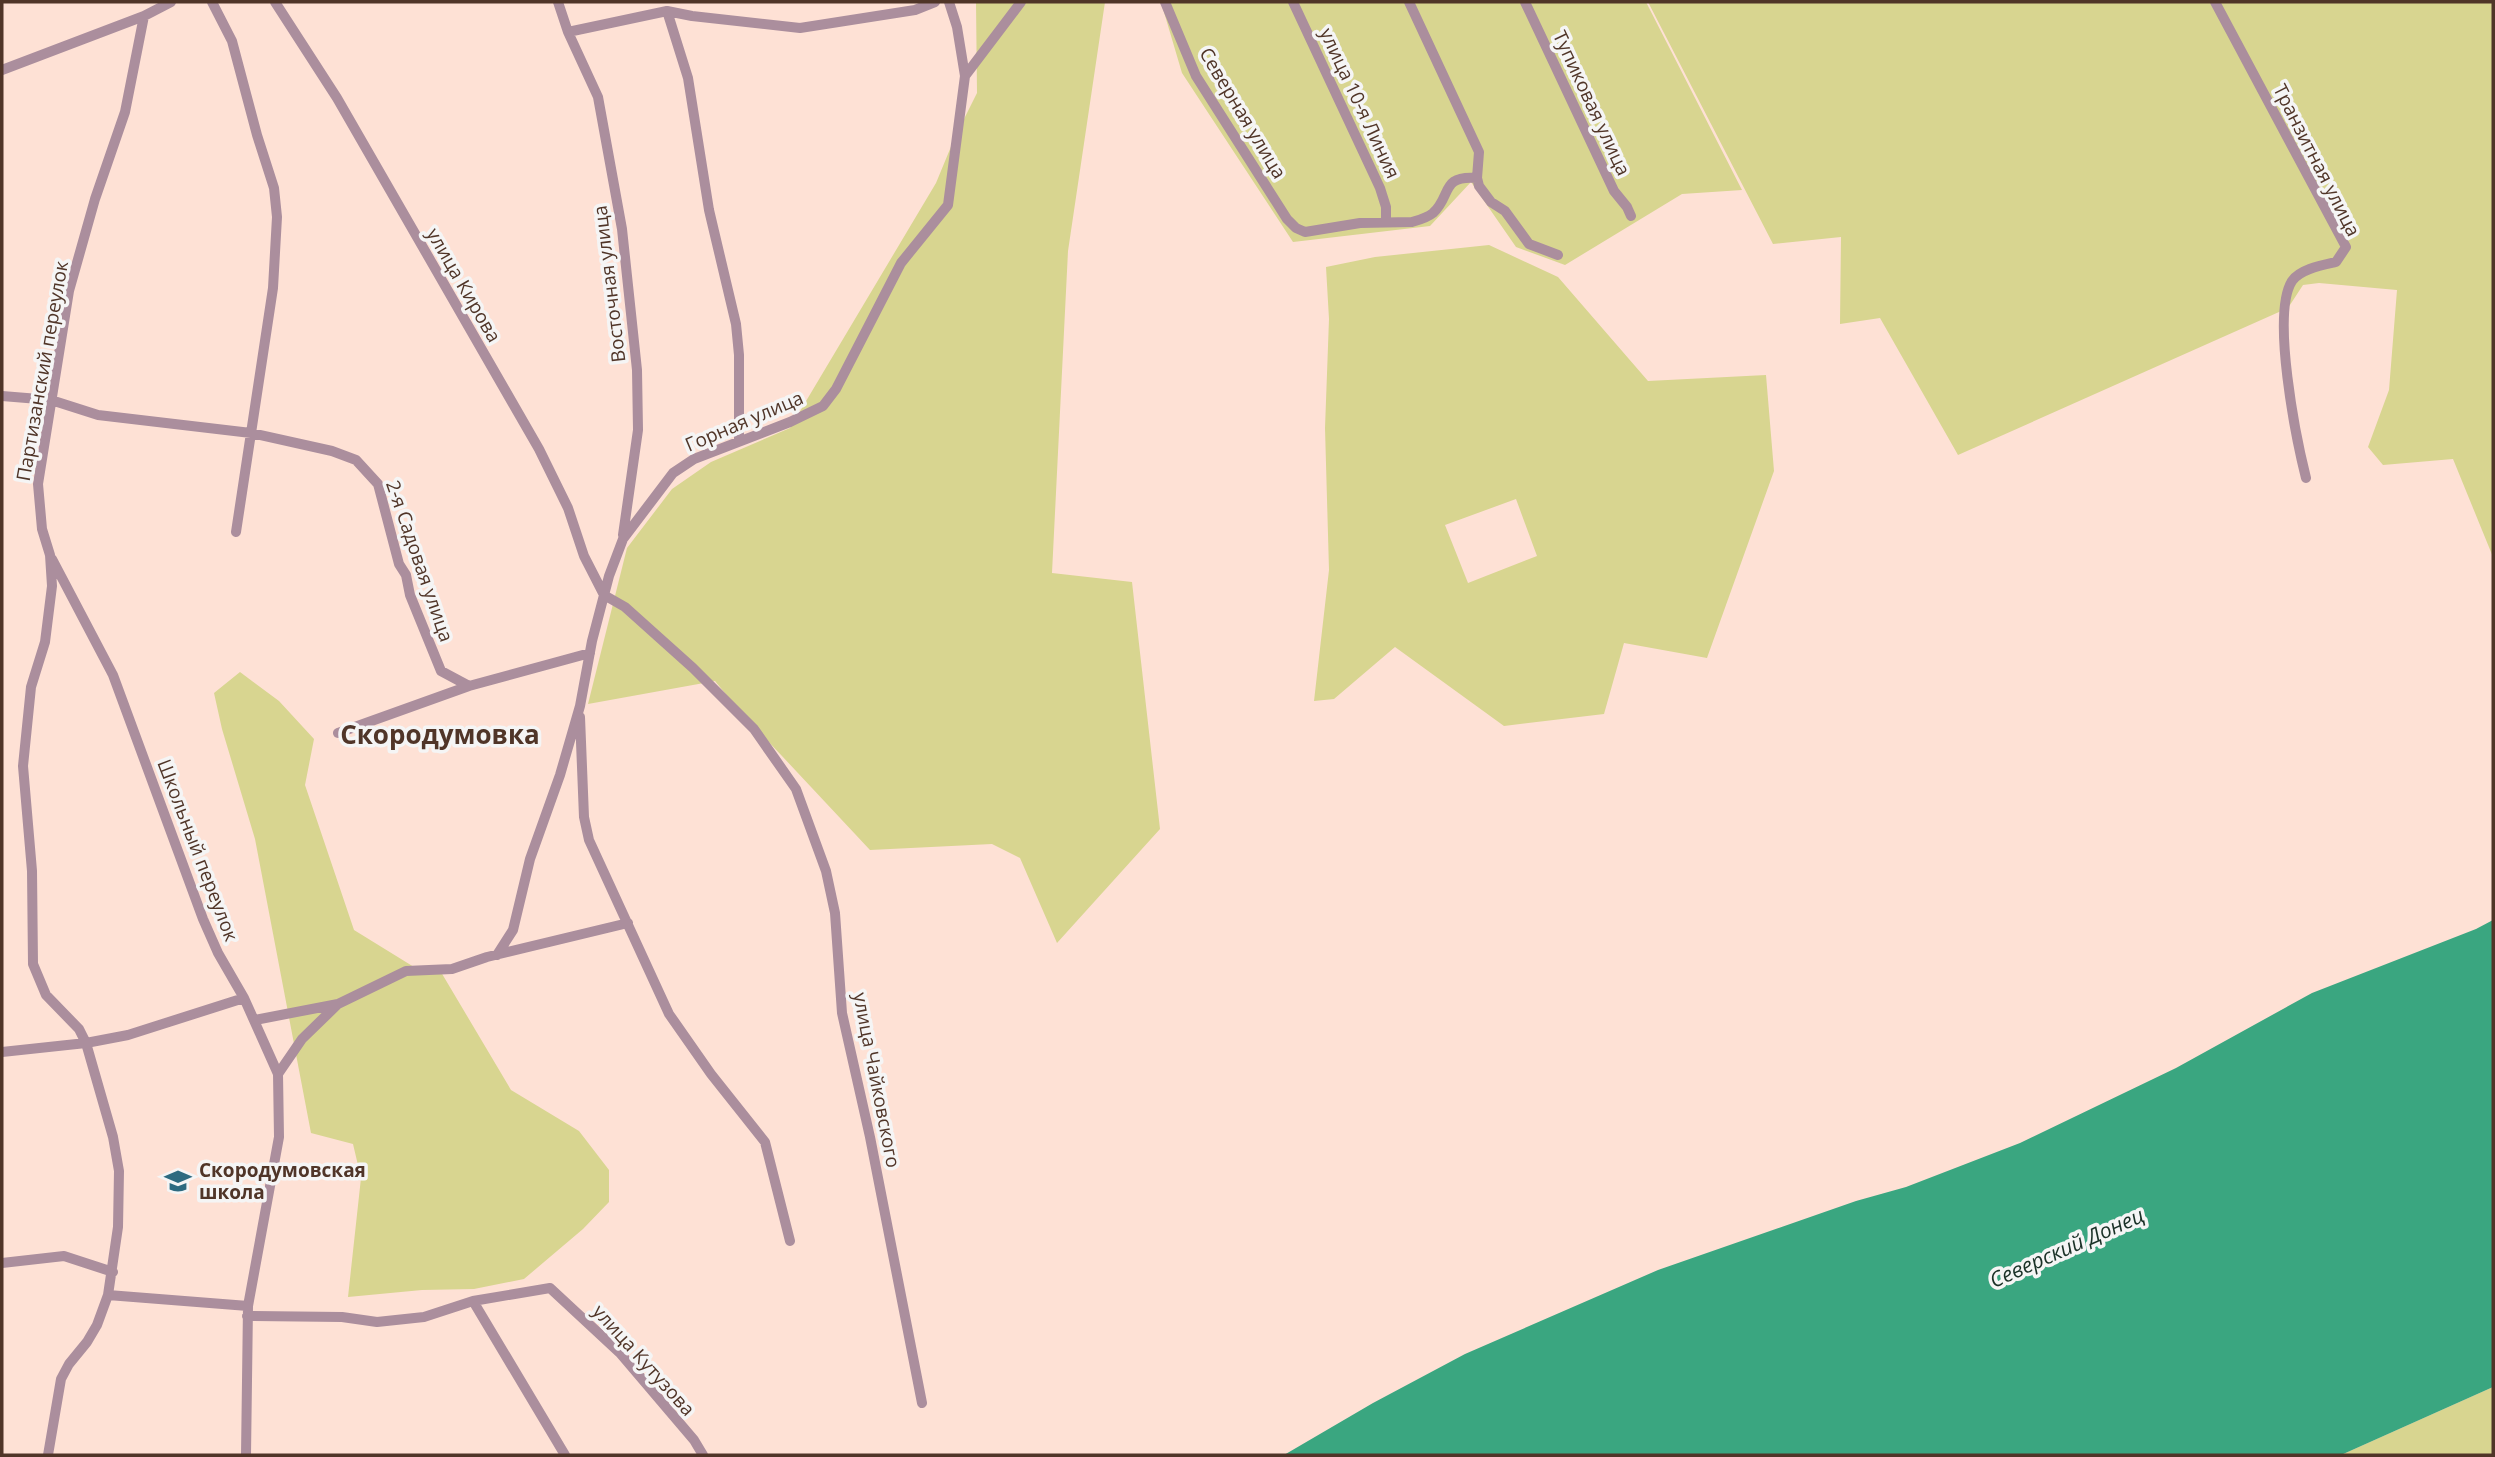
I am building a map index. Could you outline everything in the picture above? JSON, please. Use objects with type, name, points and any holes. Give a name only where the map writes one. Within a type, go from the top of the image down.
[{"type":"street","points":[[2,70],[144,16],[171,2]]},
{"type":"street","points":[[212,2],[232,41],[274,188],[278,217],[274,288],[236,532]]},
{"type":"street","name":"улица Кирова","points":[[275,2],[337,98],[539,449],[568,508],[584,556],[604,595]]},
{"type":"street","name":"Восточная улица","points":[[558,2],[568,32],[598,97],[625,254],[637,370],[638,430],[623,539]]},
{"type":"street","points":[[568,32],[667,11],[800,27],[915,10],[935,2]]},
{"type":"street","name":"Горная улица","points":[[496,955],[513,930],[530,859],[560,775],[580,706],[604,595],[623,539],[673,472],[694,459],[790,422],[823,406],[836,389],[901,263],[948,205],[965,76],[957,27],[949,2]]},
{"type":"street","points":[[965,76],[1021,2]]},
{"type":"street","name":"Северная улица","points":[[1165,2],[1196,76],[1287,219],[1296,228],[1305,232],[1334,226],[1387,222]]},
{"type":"street","name":"улица 10-я Линия","points":[[1293,2],[1380,188],[1387,222]]},
{"type":"street","points":[[1409,2],[1479,152],[1479,186],[1491,202],[1505,211],[1529,244],[1558,256]]},
{"type":"street","name":"Тупиковая улица","points":[[1525,2],[1614,191],[1631,216]]},
{"type":"street","name":"Транзитная улица","points":[[2215,2],[2346,247],[2336,262],[2313,268],[2294,278],[2285,299],[2285,339],[2296,435],[2306,478]]},
{"type":"street","points":[[667,11],[688,78],[709,210],[737,324],[739,440]]},
{"type":"street","name":"Партизанский переулок","points":[[48,1455],[61,1379],[97,1325],[108,1295],[118,1227],[120,1171],[114,1136],[86,1044],[79,1029],[46,995],[33,964],[33,871],[23,766],[31,687],[45,642],[51,597],[50,555],[42,529],[38,484],[69,291],[95,199],[125,112],[144,16]]},
{"type":"street","points":[[1387,222],[1412,222],[1432,215],[1440,205],[1446,189],[1453,182],[1467,177],[1477,178]]},
{"type":"street","name":"2-я Садовая улица","points":[[2,396],[51,400],[98,415],[251,433],[331,451],[356,460],[378,484],[399,564],[406,575],[410,595],[441,671],[469,686]]},
{"type":"street","name":"Школьный переулок","points":[[50,555],[113,675],[203,919],[218,953],[255,1020],[278,1074],[279,1137],[248,1311],[246,1455]]},
{"type":"street","name":"улица Чайковского","points":[[604,595],[625,607],[693,668],[754,729],[796,789],[826,870],[833,903],[842,1013],[870,1137],[922,1403]]},
{"type":"street","points":[[338,733],[469,686],[590,653]]},
{"type":"street","points":[[580,706],[581,783],[589,840],[669,1014],[711,1074],[765,1142],[790,1241]]},
{"type":"street","points":[[255,1020],[338,1004],[406,971],[452,969],[496,955],[628,923]]},
{"type":"street","points":[[2,1052],[86,1044],[155,1028],[244,998]]},
{"type":"street","points":[[278,1074],[302,1039],[338,1004]]},
{"type":"street","points":[[2,1263],[64,1256],[113,1272]]},
{"type":"street","name":"улица Кутузова","points":[[108,1295],[377,1322],[424,1317],[473,1301],[550,1288],[620,1353],[694,1440],[703,1455]]},
{"type":"street","points":[[473,1301],[565,1455]]},
{"type":"shaded area","points":[[976,2],[1105,2],[1068,251],[1052,573],[1132,582],[1160,829],[1057,943],[1020,858],[992,844],[870,850],[715,681],[588,704],[627,548],[672,489],[711,462],[790,428],[936,183],[977,93]]},
{"type":"shaded area","points":[[1161,2],[1646,2],[1742,190],[1682,194],[1565,265],[1516,247],[1471,182],[1430,226],[1293,242],[1182,73]]},
{"type":"shaded area","points":[[1648,2],[2493,2],[2493,557],[2453,459],[2383,465],[2368,447],[2389,390],[2397,290],[2319,283],[2303,285],[2288,308],[1958,455],[1880,318],[1840,324],[1841,237],[1773,244]]},
{"type":"shaded area","points":[[1489,245],[1558,277],[1648,381],[1766,375],[1774,471],[1707,658],[1624,643],[1604,714],[1504,726],[1395,647],[1334,699],[1314,701],[1329,570],[1325,428],[1329,319],[1326,267],[1375,257]],"holes":[[[1516,499],[1537,556],[1468,583],[1445,525]]]},
{"type":"shaded area","points":[[240,672],[279,701],[314,739],[305,785],[354,930],[414,967],[438,967],[511,1090],[579,1131],[609,1170],[609,1202],[583,1229],[524,1279],[474,1289],[422,1290],[348,1297],[361,1178],[353,1144],[311,1133],[255,839],[214,693]]},
{"type":"shaded area","points":[[2493,1387],[2493,1455],[2341,1455]]},
{"type":"water","name":"Северский Донец","points":[[2493,920],[2493,1387],[2341,1455],[1284,1455],[1465,1354],[1658,1270],[1856,1201],[1906,1187],[2020,1143],[2176,1068],[2312,993]]},
{"type":"place","name":"Скородумовская школа","points":[[178,1181]]},
{"type":"district","name":"Скородумовка","points":[[440,735]]}]
